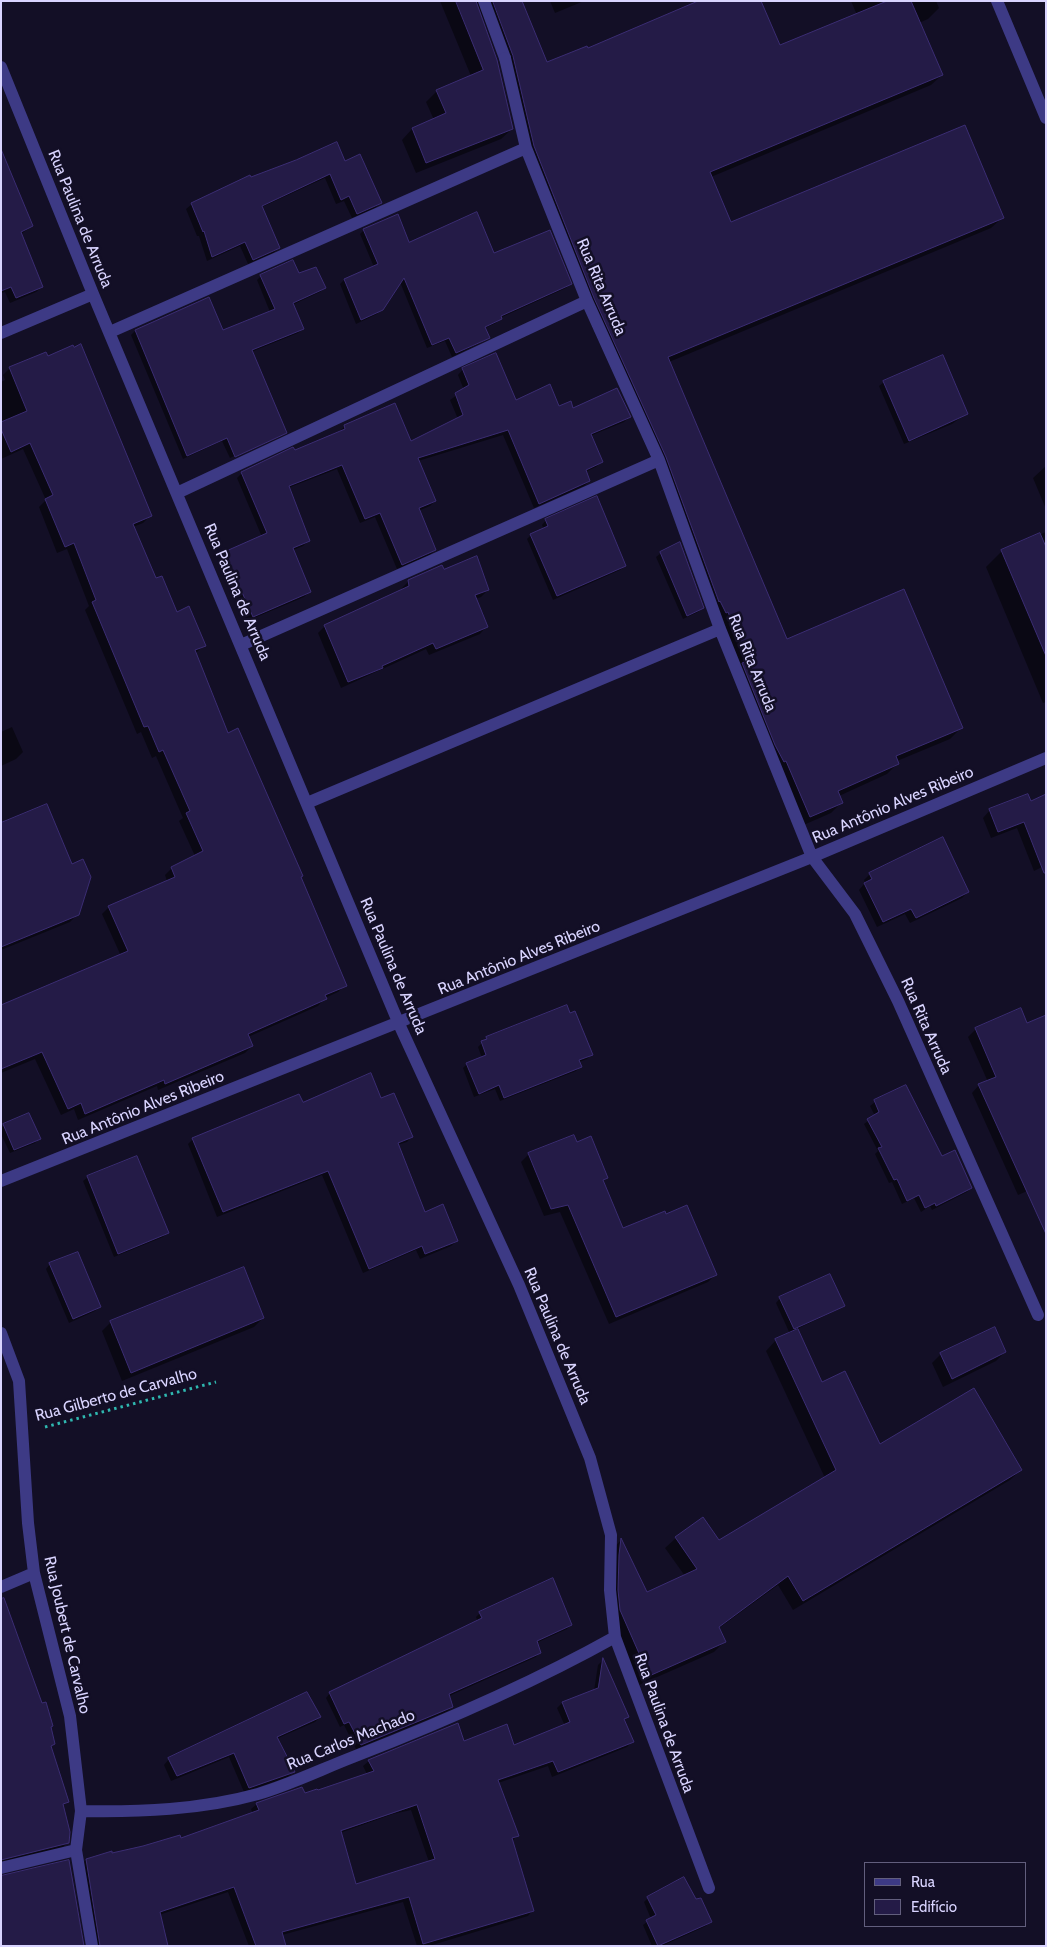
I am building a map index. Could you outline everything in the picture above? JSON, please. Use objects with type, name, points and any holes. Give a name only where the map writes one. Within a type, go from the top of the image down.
[{"type":"street","name":"Rua Rita Arruda","points":[[484,1],[505,58],[526,148],[587,301],[658,460],[720,629],[812,857],[855,914],[898,1001],[1038,1316]]},
{"type":"street","points":[[997,1],[1046,118]]},
{"type":"street","name":"Rua Paulina de Arruda","points":[[1,67],[93,294],[399,1024],[519,1285],[590,1458],[611,1535],[610,1590],[615,1637],[709,1888]]},
{"type":"street","points":[[110,332],[526,148]]},
{"type":"street","points":[[1,333],[93,294]]},
{"type":"street","points":[[177,493],[587,301]]},
{"type":"street","points":[[241,645],[658,460]]},
{"type":"street","points":[[307,803],[720,629]]},
{"type":"street","name":"Rua Antônio Alves Ribeiro","points":[[1,1181],[399,1024],[812,857],[1046,758]]},
{"type":"street","name":"Rua Joubert de Carvalho","points":[[1,1333],[19,1381],[28,1523],[34,1573],[70,1716],[81,1811],[76,1850],[92,1946]]},
{"type":"street","points":[[1,1587],[34,1573]]},
{"type":"street","name":"Rua Carlos Machado","points":[[81,1811],[169,1809],[209,1804],[258,1794],[457,1715],[574,1660],[615,1637]]},
{"type":"street","points":[[1,1868],[76,1850]]},
{"type":"path","name":"Rua Gilberto de Carvalho","points":[[22,1433],[216,1382]]},
{"type":"building","points":[[456,1],[476,1],[497,60],[513,129],[426,163],[412,128],[446,113],[436,90],[483,70]]},
{"type":"building","points":[[493,1],[522,1],[547,62],[587,46],[588,48],[698,1],[761,1],[780,45],[887,1],[911,1],[943,75],[710,172],[731,222],[965,125],[1004,218],[668,357],[787,639],[904,589],[963,728],[896,756],[899,764],[838,791],[843,803],[810,817],[786,761],[784,762],[775,745],[742,663],[747,661],[728,612],[726,613],[719,602],[666,457],[594,298],[534,146],[513,56]]},
{"type":"building","points":[[337,142],[345,161],[360,154],[382,203],[357,214],[349,196],[341,200],[330,174],[262,206],[280,248],[253,260],[245,242],[212,257],[204,231],[191,203],[250,175],[251,177],[296,160]]},
{"type":"building","points":[[1,149],[33,226],[21,232],[43,287],[16,298],[11,287],[1,291]]},
{"type":"building","points":[[477,212],[494,253],[550,230],[572,284],[501,316],[502,319],[485,327],[490,338],[456,353],[449,338],[432,345],[404,278],[383,310],[361,320],[344,279],[378,264],[363,229],[398,214],[409,242]]},
{"type":"building","points":[[293,260],[299,273],[316,267],[326,288],[293,303],[304,329],[252,350],[287,433],[235,457],[227,438],[187,456],[135,330],[209,297],[223,330],[275,309],[260,275]]},
{"type":"building","points":[[81,344],[152,516],[133,524],[156,578],[162,576],[177,612],[189,606],[206,646],[195,650],[228,733],[238,728],[303,876],[301,877],[347,986],[325,995],[327,999],[248,1034],[253,1046],[165,1084],[164,1080],[85,1114],[81,1103],[68,1109],[42,1052],[1,1069],[1,1005],[128,951],[108,906],[175,877],[171,867],[203,851],[186,813],[190,811],[163,750],[159,752],[148,726],[144,727],[92,602],[96,600],[74,543],[65,547],[45,499],[53,495],[30,443],[11,452],[1,429],[1,422],[27,411],[9,367],[46,352],[48,356],[73,345],[74,347]]},
{"type":"building","points":[[496,353],[516,400],[550,384],[559,406],[571,401],[573,408],[617,388],[631,417],[591,434],[603,462],[586,470],[590,481],[539,504],[508,430],[418,458],[436,501],[419,508],[436,550],[402,565],[380,513],[365,519],[342,465],[289,486],[310,541],[293,548],[311,592],[253,617],[224,552],[267,533],[241,472],[293,447],[295,450],[345,429],[344,425],[395,403],[411,441],[463,415],[455,393],[469,385],[462,368]]},
{"type":"building","points":[[943,355],[968,414],[909,441],[883,381]]},
{"type":"building","points":[[597,496],[626,566],[557,596],[530,534],[548,526],[545,519]]},
{"type":"building","points":[[1040,533],[1046,547],[1046,656],[1001,550]]},
{"type":"building","points":[[680,542],[704,608],[687,616],[660,552]]},
{"type":"building","points":[[477,556],[489,590],[475,595],[488,627],[436,649],[433,643],[382,666],[383,668],[348,682],[324,625],[409,586],[408,580],[442,565],[444,569]]},
{"type":"building","points":[[1028,794],[1031,801],[1046,794],[1046,873],[1044,873],[1024,822],[998,832],[989,809]]},
{"type":"building","points":[[47,804],[72,864],[83,859],[91,877],[79,915],[1,947],[1,823]]},
{"type":"building","points":[[943,837],[969,892],[916,918],[911,909],[883,922],[864,883],[872,879],[869,873]]},
{"type":"building","points":[[567,1005],[570,1013],[575,1011],[593,1055],[579,1060],[582,1067],[504,1098],[499,1085],[479,1094],[466,1063],[486,1055],[481,1041],[487,1039],[486,1037]]},
{"type":"building","points":[[1021,1008],[1027,1023],[1046,1015],[1046,1234],[978,1084],[996,1077],[975,1028]]},
{"type":"building","points":[[371,1073],[381,1098],[394,1093],[413,1137],[398,1143],[425,1212],[443,1204],[458,1241],[425,1254],[422,1246],[369,1269],[328,1171],[223,1212],[192,1138],[299,1094],[303,1102]]},
{"type":"building","points":[[906,1085],[942,1156],[955,1150],[972,1188],[936,1206],[935,1203],[925,1208],[919,1195],[907,1201],[897,1179],[894,1180],[878,1148],[882,1147],[867,1119],[879,1112],[874,1100]]},
{"type":"building","points":[[29,1113],[41,1139],[14,1150],[3,1124]]},
{"type":"building","points":[[574,1135],[577,1142],[591,1136],[608,1178],[603,1180],[623,1228],[665,1211],[666,1214],[687,1205],[717,1275],[616,1317],[568,1205],[551,1209],[528,1153]]},
{"type":"building","points":[[137,1156],[169,1233],[118,1254],[87,1176]]},
{"type":"building","points":[[78,1252],[101,1307],[73,1319],[49,1263]]},
{"type":"building","points":[[244,1267],[264,1318],[131,1373],[110,1321]]},
{"type":"building","points":[[830,1274],[845,1306],[794,1329],[779,1297]]},
{"type":"building","points":[[995,1327],[1006,1352],[952,1379],[940,1353]]},
{"type":"building","points":[[798,1329],[822,1382],[845,1371],[880,1444],[974,1388],[1022,1470],[803,1601],[788,1576],[719,1627],[726,1642],[649,1676],[620,1610],[618,1590],[621,1538],[647,1592],[697,1569],[675,1537],[703,1517],[719,1540],[836,1470],[775,1339]]},
{"type":"building","points":[[553,1578],[572,1625],[537,1641],[541,1653],[449,1694],[453,1707],[361,1745],[349,1722],[344,1724],[329,1692],[482,1618],[479,1612]]},
{"type":"building","points":[[4,1598],[42,1703],[46,1702],[53,1726],[51,1727],[55,1744],[51,1746],[69,1802],[63,1804],[70,1832],[69,1843],[1,1860],[1,1599]]},
{"type":"building","points":[[603,1658],[629,1717],[624,1719],[634,1742],[558,1772],[553,1761],[498,1780],[519,1836],[512,1838],[534,1911],[423,1944],[409,1897],[282,1932],[286,1946],[256,1946],[234,1887],[160,1912],[168,1946],[100,1946],[86,1859],[112,1851],[112,1853],[143,1846],[180,1835],[181,1838],[259,1810],[256,1803],[302,1787],[305,1793],[374,1771],[368,1760],[458,1723],[464,1741],[507,1724],[514,1745],[570,1722],[562,1702],[598,1688]],"holes":[[[417,1805],[435,1859],[356,1884],[341,1831]]]},
{"type":"building","points":[[307,1692],[321,1717],[277,1737],[295,1772],[249,1788],[234,1753],[177,1776],[168,1758]]},
{"type":"building","points":[[69,1860],[84,1946],[1,1946],[1,1876]]},
{"type":"building","points":[[684,1877],[696,1899],[701,1898],[712,1922],[658,1946],[646,1920],[656,1915],[647,1897]]}]
